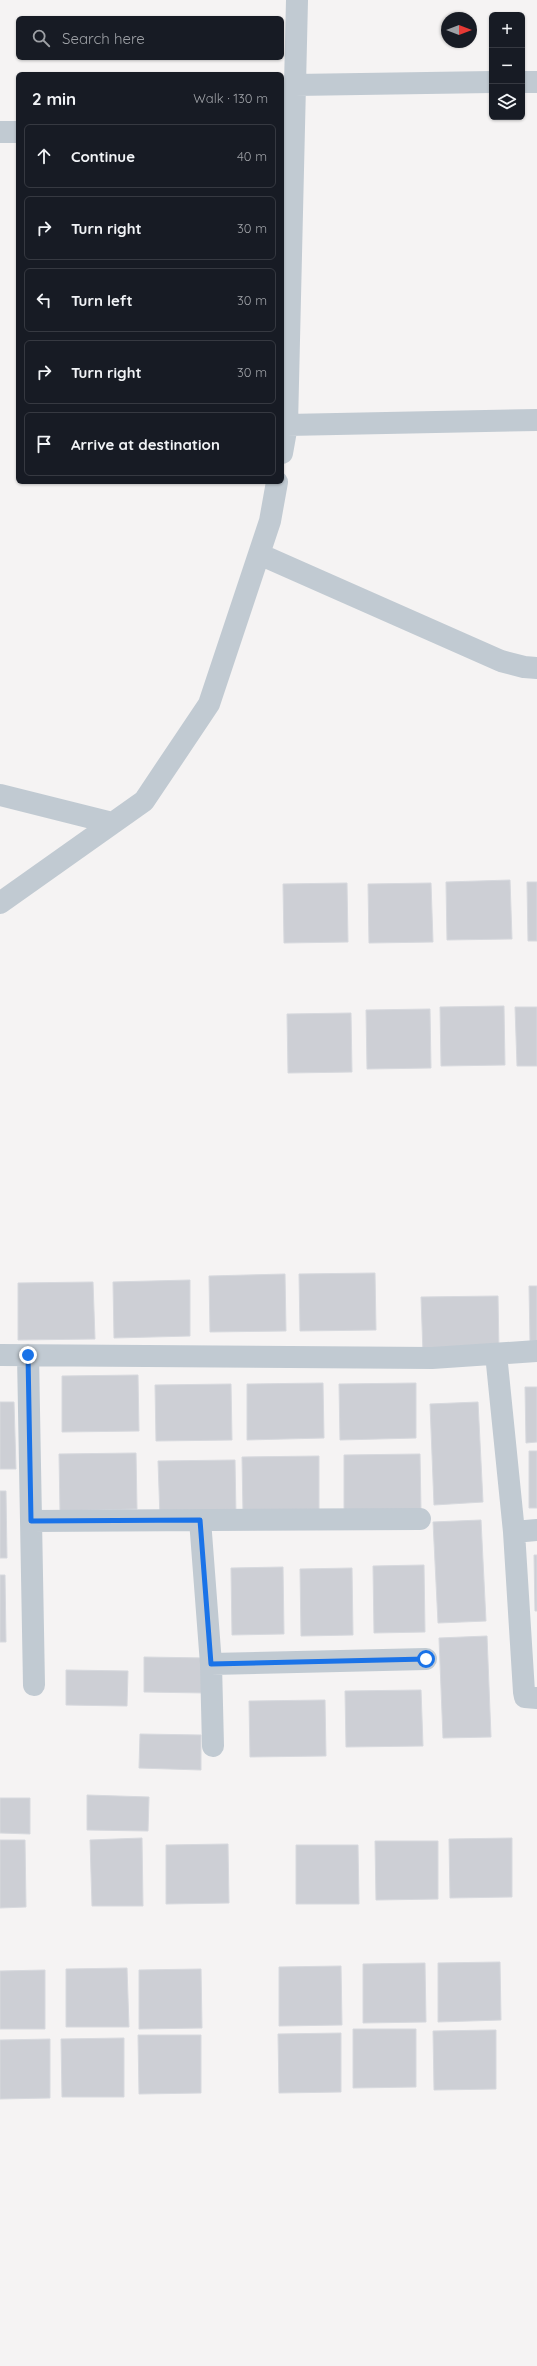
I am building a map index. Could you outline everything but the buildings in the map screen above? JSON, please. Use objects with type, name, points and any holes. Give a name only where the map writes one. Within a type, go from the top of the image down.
[{"type":"street","points":[[284,442],[287,425],[289,130],[295,84],[297,0]]},
{"type":"street","points":[[295,84],[489,82]]},
{"type":"street","points":[[525,82],[537,82]]},
{"type":"street","points":[[0,132],[16,132]]},
{"type":"street","points":[[287,425],[537,420]]},
{"type":"street","points":[[0,903],[144,801],[209,704],[270,521],[277,484]]},
{"type":"street","points":[[259,554],[502,661],[524,667],[537,668]]},
{"type":"street","points":[[0,795],[112,823]]},
{"type":"street","points":[[0,1355],[432,1358],[537,1351]]},
{"type":"street","points":[[496,1354],[514,1532],[524,1692],[525,1697],[529,1699],[537,1698]]},
{"type":"street","points":[[28,1355],[34,1685]]},
{"type":"street","points":[[31,1521],[420,1519]]},
{"type":"street","points":[[200,1520],[211,1664],[213,1746]]},
{"type":"street","points":[[514,1532],[537,1530]]},
{"type":"street","points":[[211,1664],[426,1659]]},
{"type":"route","points":[[28,1355],[31,1521],[200,1520],[211,1664],[426,1659]]}]
